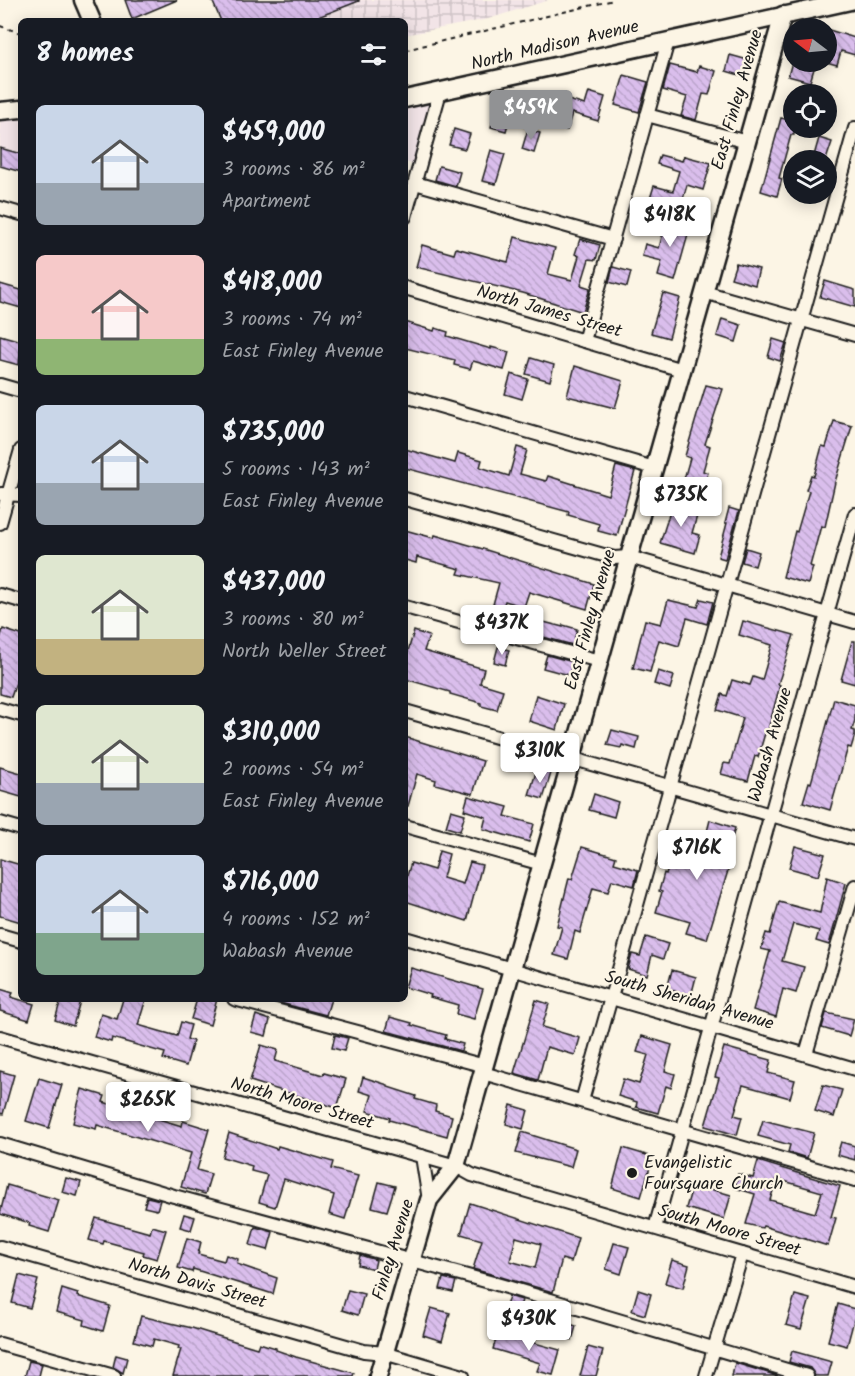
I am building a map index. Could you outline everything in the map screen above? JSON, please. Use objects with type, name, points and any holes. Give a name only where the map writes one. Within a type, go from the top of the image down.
[{"type":"main road","points":[[83,0],[91,18]]},
{"type":"main road","name":"North Madison Avenue","points":[[408,98],[855,0]]},
{"type":"main road","name":"East Finley Avenue","points":[[456,1166],[783,15]]},
{"type":"main road","points":[[0,111],[18,109]]},
{"type":"main road","name":"Finley Avenue","points":[[384,1353],[429,1200],[456,1166]]},
{"type":"main road","points":[[378,1376],[384,1353]]},
{"type":"street","points":[[584,341],[668,41]]},
{"type":"street","points":[[408,207],[440,92]]},
{"type":"street","points":[[648,115],[747,142]]},
{"type":"street","points":[[582,1101],[855,128]]},
{"type":"street","points":[[415,183],[613,239]]},
{"type":"street","points":[[0,208],[18,213]]},
{"type":"street","name":"North James Street","points":[[408,289],[682,370]]},
{"type":"street","points":[[704,292],[855,335]]},
{"type":"street","points":[[0,386],[18,390]]},
{"type":"street","points":[[408,397],[654,468]]},
{"type":"street","points":[[0,524],[4,494],[18,458]]},
{"type":"street","points":[[408,500],[614,558],[629,557],[855,622]]},
{"type":"street","name":"Wabash Avenue","points":[[655,1228],[855,514]]},
{"type":"street","points":[[0,595],[18,600]]},
{"type":"street","points":[[408,608],[599,661]]},
{"type":"street","points":[[0,709],[18,714]]},
{"type":"street","points":[[408,712],[855,839]]},
{"type":"street","points":[[0,823],[18,828]]},
{"type":"street","points":[[408,827],[542,864]]},
{"type":"street","points":[[806,1054],[855,886]]},
{"type":"street","points":[[0,935],[18,940]]},
{"type":"street","name":"South Sheridan Avenue","points":[[408,939],[855,1069]]},
{"type":"street","points":[[245,1002],[855,1180]]},
{"type":"street","name":"North Moore Street","points":[[0,1037],[456,1166]]},
{"type":"street","points":[[0,1144],[174,1196],[412,1261],[807,1376]]},
{"type":"street","points":[[422,1156],[429,1200]]},
{"type":"street","name":"South Moore Street","points":[[456,1166],[472,1174],[855,1287]]},
{"type":"street","name":"North Davis Street","points":[[0,1247],[364,1351],[384,1353],[463,1376]]},
{"type":"street","points":[[706,1376],[742,1254]]},
{"type":"street","points":[[0,1344],[114,1376]]},
{"type":"path","points":[[408,49],[614,0]]},
{"type":"path","points":[[0,26],[18,32]]},
{"type":"shaded area","points":[[212,0],[549,0],[488,19],[408,34],[408,18],[220,18]]},
{"type":"shaded area","points":[[440,92],[420,166],[408,163],[408,98]]},
{"type":"shaded area","points":[[18,109],[18,171],[0,166],[0,111]]},
{"type":"building","points":[[125,0],[177,0],[134,18],[132,18]]},
{"type":"building","points":[[212,0],[359,0],[316,18],[220,18]]},
{"type":"building","points":[[837,32],[855,38],[855,55],[841,51],[837,65]]},
{"type":"building","points":[[730,55],[748,60],[743,76],[726,71]]},
{"type":"building","points":[[670,65],[697,72],[699,66],[716,71],[709,95],[703,94],[696,120],[681,116],[687,97],[663,90]]},
{"type":"building","points":[[789,72],[813,72],[810,82],[788,76]]},
{"type":"building","points":[[624,75],[648,82],[639,112],[615,105]]},
{"type":"building","points":[[589,92],[605,97],[598,121],[572,113],[567,130],[550,126],[558,97],[585,105]]},
{"type":"building","points":[[496,109],[511,113],[506,131],[491,127]]},
{"type":"building","points":[[781,118],[783,118],[783,138],[790,138],[787,150],[783,150],[783,164],[779,178],[782,179],[777,196],[761,191]]},
{"type":"building","points":[[454,129],[470,134],[465,149],[449,145]]},
{"type":"building","points":[[528,129],[540,133],[534,153],[522,149]]},
{"type":"building","points":[[819,138],[832,142],[829,150],[816,150]]},
{"type":"building","points":[[0,148],[18,153],[18,171],[0,166]]},
{"type":"building","points":[[491,150],[505,154],[496,184],[482,181]]},
{"type":"building","points":[[660,155],[682,161],[684,156],[711,163],[703,190],[687,185],[679,213],[648,205],[654,186],[673,191],[679,171],[657,164]]},
{"type":"building","points":[[439,166],[460,172],[456,186],[435,180]]},
{"type":"building","points":[[667,218],[691,224],[675,281],[658,276],[662,261],[642,256],[645,244],[659,248]]},
{"type":"building","points":[[515,237],[555,248],[548,274],[572,280],[579,256],[575,254],[580,239],[600,245],[596,260],[589,259],[581,285],[590,288],[583,312],[523,293],[416,267],[422,245],[454,254],[456,248],[508,262]]},
{"type":"building","points":[[736,263],[759,269],[755,285],[731,278]]},
{"type":"building","points":[[613,267],[631,272],[627,287],[609,282]]},
{"type":"building","points":[[825,281],[855,290],[855,307],[820,297]]},
{"type":"building","points":[[0,284],[18,289],[18,307],[0,302]]},
{"type":"building","points":[[663,293],[680,298],[669,338],[651,333]]},
{"type":"building","points":[[722,319],[741,325],[736,342],[717,336]]},
{"type":"building","points":[[408,323],[434,331],[435,328],[448,332],[447,336],[509,352],[504,370],[473,361],[470,369],[454,365],[455,360],[408,349]]},
{"type":"building","points":[[0,335],[18,340],[18,365],[0,360]]},
{"type":"building","points":[[773,339],[786,343],[780,361],[768,357]]},
{"type":"building","points":[[531,358],[554,365],[550,381],[526,374]]},
{"type":"building","points":[[575,366],[623,381],[615,408],[567,396]]},
{"type":"building","points":[[511,374],[528,379],[522,399],[505,394]]},
{"type":"building","points":[[706,385],[723,389],[705,444],[710,446],[703,471],[708,473],[704,485],[684,479],[690,458],[685,456]]},
{"type":"building","points":[[834,421],[852,426],[835,482],[825,527],[821,526],[810,566],[813,567],[808,584],[783,577],[795,531],[797,532],[809,491],[806,490],[811,475],[814,476],[822,446],[826,447]]},
{"type":"building","points":[[517,447],[527,450],[520,474],[546,481],[548,476],[608,495],[616,466],[635,471],[617,536],[598,531],[599,524],[568,515],[569,512],[408,469],[408,450],[455,463],[458,453],[482,460],[480,467],[509,476]]},
{"type":"building","points":[[673,502],[699,509],[692,533],[700,535],[695,553],[660,543]]},
{"type":"building","points":[[729,508],[739,511],[725,559],[718,557]]},
{"type":"building","points":[[408,531],[434,538],[435,535],[594,584],[587,609],[529,592],[524,607],[505,601],[502,611],[492,608],[499,583],[458,574],[460,569],[417,557],[416,563],[408,561]]},
{"type":"building","points":[[746,548],[759,552],[755,566],[742,562]]},
{"type":"building","points":[[701,599],[713,602],[707,624],[687,618],[679,646],[659,640],[650,672],[633,668],[645,620],[661,624],[668,600],[698,607]]},
{"type":"building","points":[[536,620],[577,629],[573,645],[532,634]]},
{"type":"building","points":[[743,621],[794,635],[778,684],[780,685],[768,730],[766,730],[758,757],[755,756],[748,781],[721,774],[724,763],[730,764],[743,718],[717,710],[722,694],[727,696],[732,680],[750,685],[753,677],[762,680],[772,645],[739,635]]},
{"type":"building","points":[[3,629],[18,634],[18,677],[11,697],[0,694],[0,639]]},
{"type":"building","points":[[414,631],[429,636],[424,651],[484,669],[480,683],[503,690],[497,710],[481,706],[481,703],[450,694],[450,692],[408,680],[408,651]]},
{"type":"building","points":[[852,641],[855,641],[855,684],[841,680]]},
{"type":"building","points":[[498,647],[509,650],[505,665],[494,662]]},
{"type":"building","points":[[547,655],[573,662],[569,675],[543,668]]},
{"type":"building","points":[[658,671],[674,676],[670,689],[654,684]]},
{"type":"building","points":[[536,695],[564,704],[557,730],[529,721]]},
{"type":"building","points":[[834,699],[855,705],[852,730],[855,731],[855,735],[851,748],[848,747],[830,810],[803,802],[809,782],[811,783]]},
{"type":"building","points":[[612,730],[639,737],[636,749],[622,745],[621,748],[607,745]]},
{"type":"building","points":[[408,738],[483,761],[473,794],[435,784],[436,780],[417,774],[408,806]]},
{"type":"building","points":[[0,767],[18,772],[18,796],[0,791]]},
{"type":"building","points":[[537,769],[551,773],[543,799],[529,795]]},
{"type":"building","points":[[594,794],[618,802],[614,817],[589,810]]},
{"type":"building","points":[[468,796],[508,807],[505,816],[534,824],[529,842],[483,829],[486,817],[464,810]]},
{"type":"building","points":[[451,810],[465,814],[460,831],[446,827]]},
{"type":"building","points":[[710,820],[735,828],[726,859],[731,861],[707,939],[686,933],[690,922],[656,912],[662,892],[659,891],[674,847],[701,855]]},
{"type":"building","points":[[795,846],[825,854],[818,876],[789,868]]},
{"type":"building","points":[[582,847],[616,857],[614,863],[638,870],[634,886],[612,880],[608,892],[593,888],[580,933],[575,931],[568,959],[554,955],[562,927],[557,926],[569,878],[572,879]]},
{"type":"building","points":[[439,851],[449,854],[443,878],[463,884],[470,862],[482,865],[467,921],[408,902],[408,872],[411,863],[434,870]]},
{"type":"building","points":[[0,859],[18,864],[18,921],[0,916]]},
{"type":"building","points":[[827,877],[846,883],[829,945],[816,941],[819,931],[793,924],[782,961],[804,967],[796,993],[783,989],[776,1017],[753,1010],[770,951],[761,949],[766,933],[770,934],[779,902],[820,913]]},
{"type":"building","points":[[646,937],[668,944],[663,959],[652,955],[647,975],[628,969],[632,954],[640,956]]},
{"type":"building","points":[[411,968],[483,989],[474,1019],[456,1014],[458,1005],[408,988]]},
{"type":"building","points":[[672,970],[696,977],[691,996],[667,989]]},
{"type":"building","points":[[0,989],[13,993],[11,997],[18,999],[18,1002],[34,1004],[29,1020],[0,1011]]},
{"type":"building","points":[[536,1000],[549,1004],[542,1027],[580,1038],[575,1055],[547,1047],[538,1080],[514,1073]]},
{"type":"building","points":[[60,1002],[80,1002],[73,1026],[55,1020]]},
{"type":"building","points":[[122,1002],[145,1002],[138,1025],[177,1036],[181,1022],[191,1025],[187,1039],[193,1041],[186,1066],[163,1059],[165,1053],[112,1038],[111,1042],[94,1037],[101,1014],[117,1019]]},
{"type":"building","points":[[196,1002],[216,1002],[210,1025],[191,1019]]},
{"type":"building","points":[[277,1002],[330,1002],[326,1015]]},
{"type":"building","points":[[826,1013],[854,1019],[849,1036],[822,1028]]},
{"type":"building","points":[[256,1015],[270,1020],[266,1036],[251,1032]]},
{"type":"building","points":[[390,1017],[446,1035],[445,1039],[463,1044],[461,1051],[386,1031]]},
{"type":"building","points":[[335,1035],[348,1038],[344,1051],[332,1048]]},
{"type":"building","points":[[642,1036],[672,1045],[665,1071],[675,1074],[671,1088],[666,1086],[658,1113],[636,1107],[637,1102],[618,1096],[623,1079],[639,1084],[648,1055],[637,1052]]},
{"type":"building","points":[[261,1045],[278,1050],[275,1061],[346,1079],[337,1108],[250,1081]]},
{"type":"building","points":[[724,1047],[771,1060],[768,1073],[795,1080],[790,1098],[743,1085],[734,1115],[742,1117],[737,1135],[705,1126],[719,1078],[715,1077]]},
{"type":"building","points":[[0,1071],[14,1075],[3,1114],[0,1113]]},
{"type":"building","points":[[363,1077],[416,1096],[415,1099],[436,1105],[435,1111],[452,1116],[447,1136],[389,1120],[390,1118],[367,1111],[372,1095],[359,1091]]},
{"type":"building","points":[[39,1078],[62,1085],[49,1128],[26,1121]]},
{"type":"building","points":[[823,1085],[842,1090],[834,1117],[815,1111]]},
{"type":"building","points":[[82,1089],[105,1096],[103,1102],[182,1126],[183,1121],[209,1129],[197,1170],[211,1174],[205,1194],[181,1187],[191,1153],[97,1125],[96,1129],[73,1123]]},
{"type":"building","points":[[511,1105],[528,1110],[523,1129],[506,1124]]},
{"type":"building","points":[[763,1120],[814,1133],[807,1158],[788,1152],[790,1145],[758,1136]]},
{"type":"building","points":[[522,1132],[576,1149],[571,1167],[516,1153]]},
{"type":"building","points":[[229,1133],[277,1149],[278,1146],[333,1162],[331,1169],[358,1176],[345,1219],[329,1214],[334,1195],[284,1179],[275,1207],[259,1202],[267,1175],[251,1171],[252,1166],[222,1157]]},
{"type":"building","points":[[841,1142],[855,1146],[855,1160],[837,1155]]},
{"type":"building","name":"Evangelistic Foursquare Church","points":[[623,1148],[653,1157],[641,1197],[612,1188]]},
{"type":"building","points":[[758,1161],[840,1186],[831,1217],[836,1218],[828,1246],[763,1226],[762,1228],[746,1224],[755,1194],[735,1188],[738,1174],[753,1178]],"holes":[[[777,1179],[822,1192],[815,1213],[770,1200]]]},
{"type":"building","points":[[66,1178],[81,1182],[77,1196],[62,1192]]},
{"type":"building","points":[[379,1182],[395,1186],[387,1211],[372,1207]]},
{"type":"building","points":[[693,1184],[731,1195],[724,1219],[686,1208]]},
{"type":"building","points":[[7,1185],[59,1200],[49,1232],[29,1226],[30,1223],[0,1214]]},
{"type":"building","points":[[147,1197],[160,1200],[157,1210],[144,1207]]},
{"type":"building","points":[[470,1203],[578,1238],[571,1262],[562,1259],[553,1292],[473,1269],[482,1240],[461,1234]],"holes":[[[516,1237],[541,1244],[535,1268],[510,1261]]]},
{"type":"building","points":[[184,1214],[195,1217],[191,1230],[180,1227]]},
{"type":"building","points":[[96,1218],[150,1233],[152,1226],[166,1230],[157,1259],[143,1255],[144,1252],[104,1241],[103,1244],[89,1240]]},
{"type":"building","points":[[255,1227],[273,1232],[268,1250],[250,1245]]},
{"type":"building","points":[[187,1238],[201,1242],[198,1254],[224,1261],[226,1255],[238,1259],[237,1264],[277,1278],[273,1294],[193,1269],[192,1272],[178,1268]]},
{"type":"building","points":[[614,1243],[629,1247],[621,1274],[606,1269]]},
{"type":"building","points":[[360,1255],[376,1260],[374,1269],[358,1265]]},
{"type":"building","points":[[672,1260],[689,1265],[683,1288],[665,1283]]},
{"type":"building","points":[[19,1275],[38,1280],[30,1308],[12,1303]]},
{"type":"building","points":[[443,1278],[456,1281],[453,1292],[440,1289]]},
{"type":"building","points":[[62,1289],[110,1306],[103,1331],[84,1325],[85,1320],[56,1312]]},
{"type":"building","points":[[348,1290],[364,1294],[358,1315],[342,1310]]},
{"type":"building","points":[[638,1290],[651,1294],[645,1315],[632,1311]]},
{"type":"building","points":[[795,1295],[810,1299],[801,1329],[786,1325]]},
{"type":"building","points":[[509,1296],[522,1300],[518,1313],[505,1310]]},
{"type":"building","points":[[838,1304],[855,1309],[847,1346],[828,1341]]},
{"type":"building","points":[[431,1308],[450,1313],[442,1341],[423,1335]]},
{"type":"building","points":[[141,1316],[192,1328],[257,1348],[259,1343],[296,1357],[354,1373],[353,1376],[173,1376],[181,1349],[178,1349],[179,1346],[154,1339],[152,1346],[134,1341]]},
{"type":"building","points":[[563,1322],[576,1326],[572,1340],[559,1336]]},
{"type":"building","points":[[498,1333],[560,1350],[553,1375],[537,1371],[540,1363],[493,1349]]},
{"type":"building","points":[[588,1347],[603,1351],[596,1376],[580,1376]]},
{"type":"building","points":[[792,1351],[832,1362],[828,1376],[815,1376],[810,1368],[789,1362]]},
{"type":"building","points":[[116,1355],[127,1358],[123,1373],[113,1367]]},
{"type":"building","points":[[29,1361],[42,1364],[39,1376],[25,1376]]},
{"type":"building","points":[[735,1363],[778,1376],[732,1376]]},
{"type":"place","name":"Evangelistic Foursquare Church","points":[[632,1173]]}]
